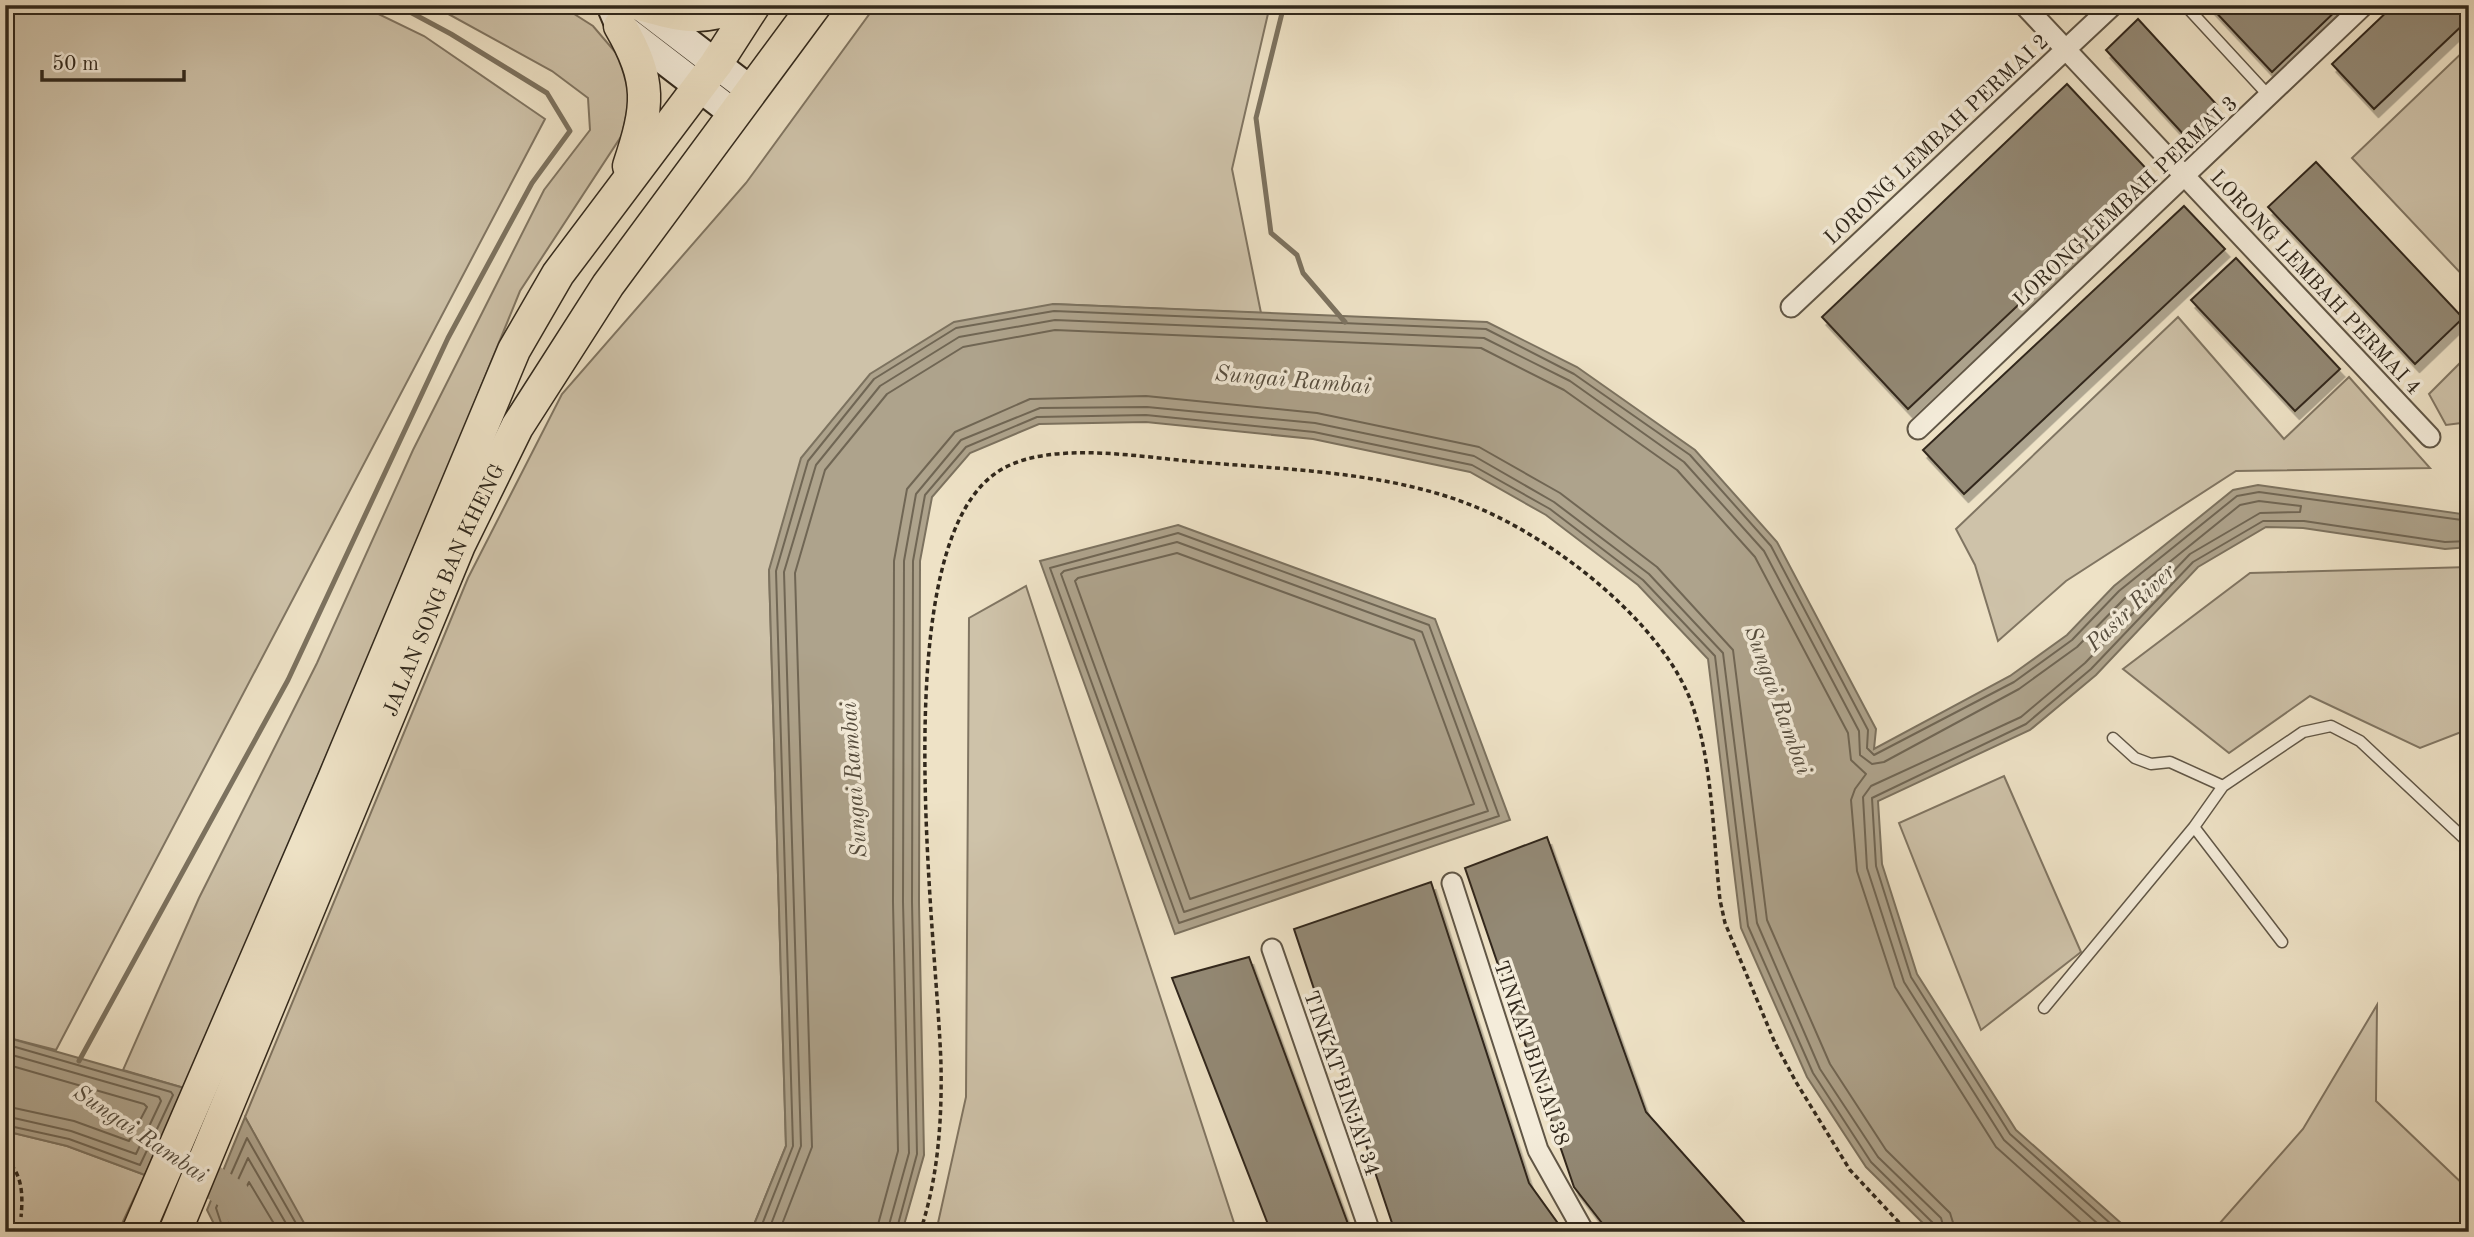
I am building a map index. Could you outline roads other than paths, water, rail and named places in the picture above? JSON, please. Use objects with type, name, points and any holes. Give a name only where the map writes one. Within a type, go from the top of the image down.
[{"type":"main road","points":[[623,184],[636,145],[646,84],[628,10],[693,17],[712,16],[740,5]]},
{"type":"main road","name":"JALAN SONG BAN KHENG","points":[[138,1232],[213,1063],[514,350],[558,274],[623,184],[707,76],[754,5]]},
{"type":"main road","name":"JALAN SONG BAN KHENG","points":[[175,1232],[459,545],[517,427],[608,285],[815,5]]},
{"type":"street","name":"LORONG LEMBAH PERMAI 4","points":[[2024,5],[2430,437]]},
{"type":"street","name":"LORONG LEMBAH PERMAI 2","points":[[1791,307],[2113,5]]},
{"type":"street","name":"LORONG LEMBAH PERMAI 3","points":[[1918,429],[2364,5]]},
{"type":"street","points":[[628,10],[742,102]]},
{"type":"street","name":"TINKAT BINJAI 38","points":[[1451,883],[1538,1150],[1584,1232]]},
{"type":"street","name":"TINKAT BINJAI 34","points":[[1272,949],[1370,1232]]},
{"type":"lane","points":[[2185,5],[2269,96]]},
{"type":"lane","points":[[2044,1008],[2194,827],[2223,786],[2303,732],[2331,726],[2360,741],[2469,843]]},
{"type":"lane","points":[[2113,738],[2135,758],[2151,764],[2170,762],[2223,786]]},
{"type":"lane","points":[[2194,827],[2282,942]]},
{"type":"water","name":"Pasir River","points":[[1053,304],[1487,322],[1577,367],[1695,450],[1777,542],[1876,729],[1874,749],[2010,676],[2067,635],[2114,586],[2233,490],[2258,485],[2469,515],[2469,547],[2445,549],[2303,528],[2266,527],[2198,567],[2096,675],[2030,730],[1878,801],[1882,864],[1917,974],[2016,1130],[2131,1232],[1932,1232],[1866,1167],[1807,1077],[1741,928],[1708,659],[1638,585],[1546,515],[1470,472],[1313,439],[1146,422],[1039,424],[970,453],[932,497],[920,561],[919,902],[924,1155],[902,1232],[751,1232],[786,1146],[769,570],[801,458],[870,374],[954,322]]},
{"type":"water","points":[[1178,525],[1435,619],[1510,820],[1175,934],[1040,561]]},
{"type":"water","points":[[5,1037],[184,1088],[145,1175],[67,1146],[5,1131]]},
{"type":"water","points":[[245,1117],[309,1232],[218,1232],[207,1210]]},
{"type":"waterway","points":[[79,1061],[288,680],[448,338],[532,183],[570,131],[547,93],[451,34],[397,5]]},
{"type":"waterway","points":[[1284,5],[1256,118],[1271,233],[1297,255],[1303,273],[1345,322]]},
{"type":"waterway","name":"Sungai Rambai","points":[[174,1156],[234,1196],[252,1232]]}]
